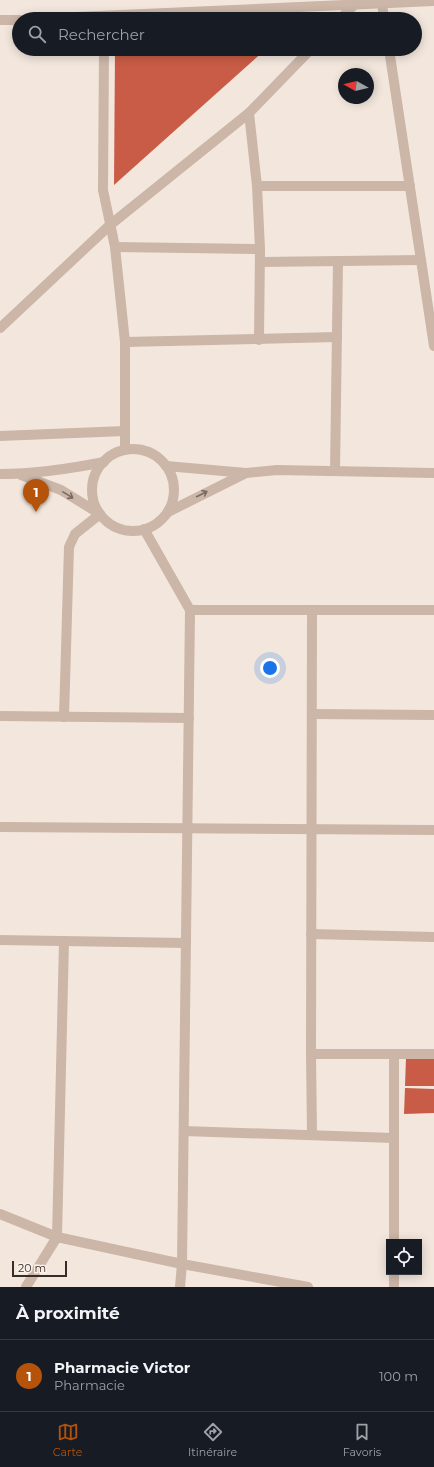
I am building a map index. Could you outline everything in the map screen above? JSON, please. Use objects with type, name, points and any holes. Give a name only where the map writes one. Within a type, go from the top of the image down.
[{"type":"street","points":[[201,12],[434,1]]},
{"type":"street","points":[[382,3],[383,12]]},
{"type":"street","points":[[347,12],[355,4]]},
{"type":"street","points":[[0,20],[12,20]]},
{"type":"street","points":[[104,56],[103,190],[115,247],[125,342],[125,450]]},
{"type":"street","points":[[0,328],[110,225],[249,113],[304,56]]},
{"type":"street","points":[[390,56],[434,346]]},
{"type":"street","points":[[249,113],[257,186],[260,248],[259,340]]},
{"type":"street","points":[[257,186],[410,186]]},
{"type":"street","points":[[115,247],[260,248]]},
{"type":"street","points":[[260,262],[421,260]]},
{"type":"street","points":[[335,471],[338,261]]},
{"type":"street","points":[[125,342],[337,337]]},
{"type":"street","points":[[0,436],[125,431]]},
{"type":"street","points":[[20,474],[61,490],[100,514],[115,527],[134,531],[144,530],[154,526],[168,512],[174,493],[172,479],[166,466],[160,459],[148,452],[135,449],[125,450],[110,457],[98,469],[93,485],[95,505],[100,514]]},
{"type":"street","points":[[0,474],[20,474],[62,470],[104,462]]},
{"type":"street","points":[[166,466],[246,473],[277,470],[434,473]]},
{"type":"street","points":[[168,512],[246,473]]},
{"type":"street","points":[[64,717],[69,547],[75,534],[100,514]]},
{"type":"street","points":[[144,530],[190,610],[184,1132],[182,1264],[180,1287]]},
{"type":"street","points":[[190,610],[434,610]]},
{"type":"street","points":[[312,610],[312,1134]]},
{"type":"street","points":[[312,714],[434,715]]},
{"type":"street","points":[[0,716],[189,718]]},
{"type":"street","points":[[0,828],[434,830]]},
{"type":"street","points":[[311,934],[434,937]]},
{"type":"street","points":[[0,940],[186,943]]},
{"type":"street","points":[[26,1287],[57,1238],[64,941]]},
{"type":"street","points":[[311,1054],[434,1054]]},
{"type":"street","points":[[394,1054],[394,1239]]},
{"type":"street","points":[[184,1132],[312,1134],[394,1138]]},
{"type":"street","points":[[0,1214],[57,1238],[264,1283],[308,1287]]},
{"type":"street","points":[[394,1275],[394,1287]]},
{"type":"building","points":[[115,56],[258,56],[114,185]]},
{"type":"building","points":[[406,1058],[434,1059],[434,1086],[405,1086]]},
{"type":"building","points":[[405,1088],[434,1089],[434,1113],[404,1114]]},
{"type":"place","name":"Pharmacie Victor","points":[[36,512]]}]
